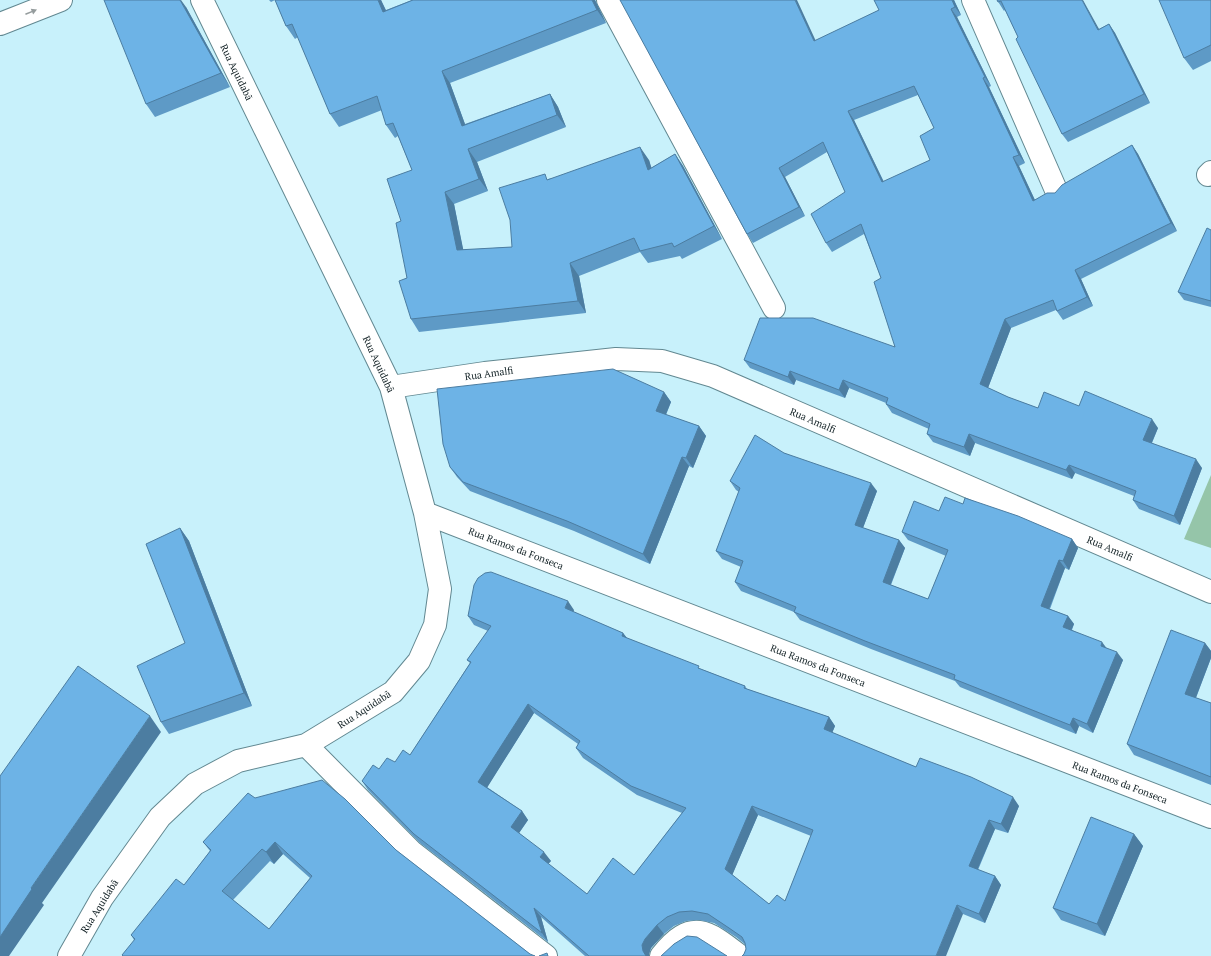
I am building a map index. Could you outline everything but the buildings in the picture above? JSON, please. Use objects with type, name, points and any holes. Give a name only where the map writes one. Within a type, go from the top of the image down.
[{"type":"street","points":[[0,24],[61,0]]},
{"type":"street","name":"Rua Aquidabã","points":[[69,956],[102,898],[160,817],[195,784],[238,761],[306,745],[393,692],[419,661],[435,625],[440,589],[425,513],[391,387],[202,0]]},
{"type":"street","points":[[608,0],[774,308]]},
{"type":"street","points":[[973,0],[1056,190]]},
{"type":"street","name":"Rua Amalfi","points":[[391,387],[485,373],[601,360],[616,359],[662,361],[713,376],[1211,592]]},
{"type":"street","name":"Rua Ramos da Fonseca","points":[[425,513],[1211,818]]},
{"type":"street","points":[[306,745],[412,852],[546,956]]},
{"type":"street","points":[[661,956],[675,940],[689,932],[700,931],[721,941],[740,956]]},
{"type":"green space","points":[[1211,475],[1211,548],[1184,539]]}]
